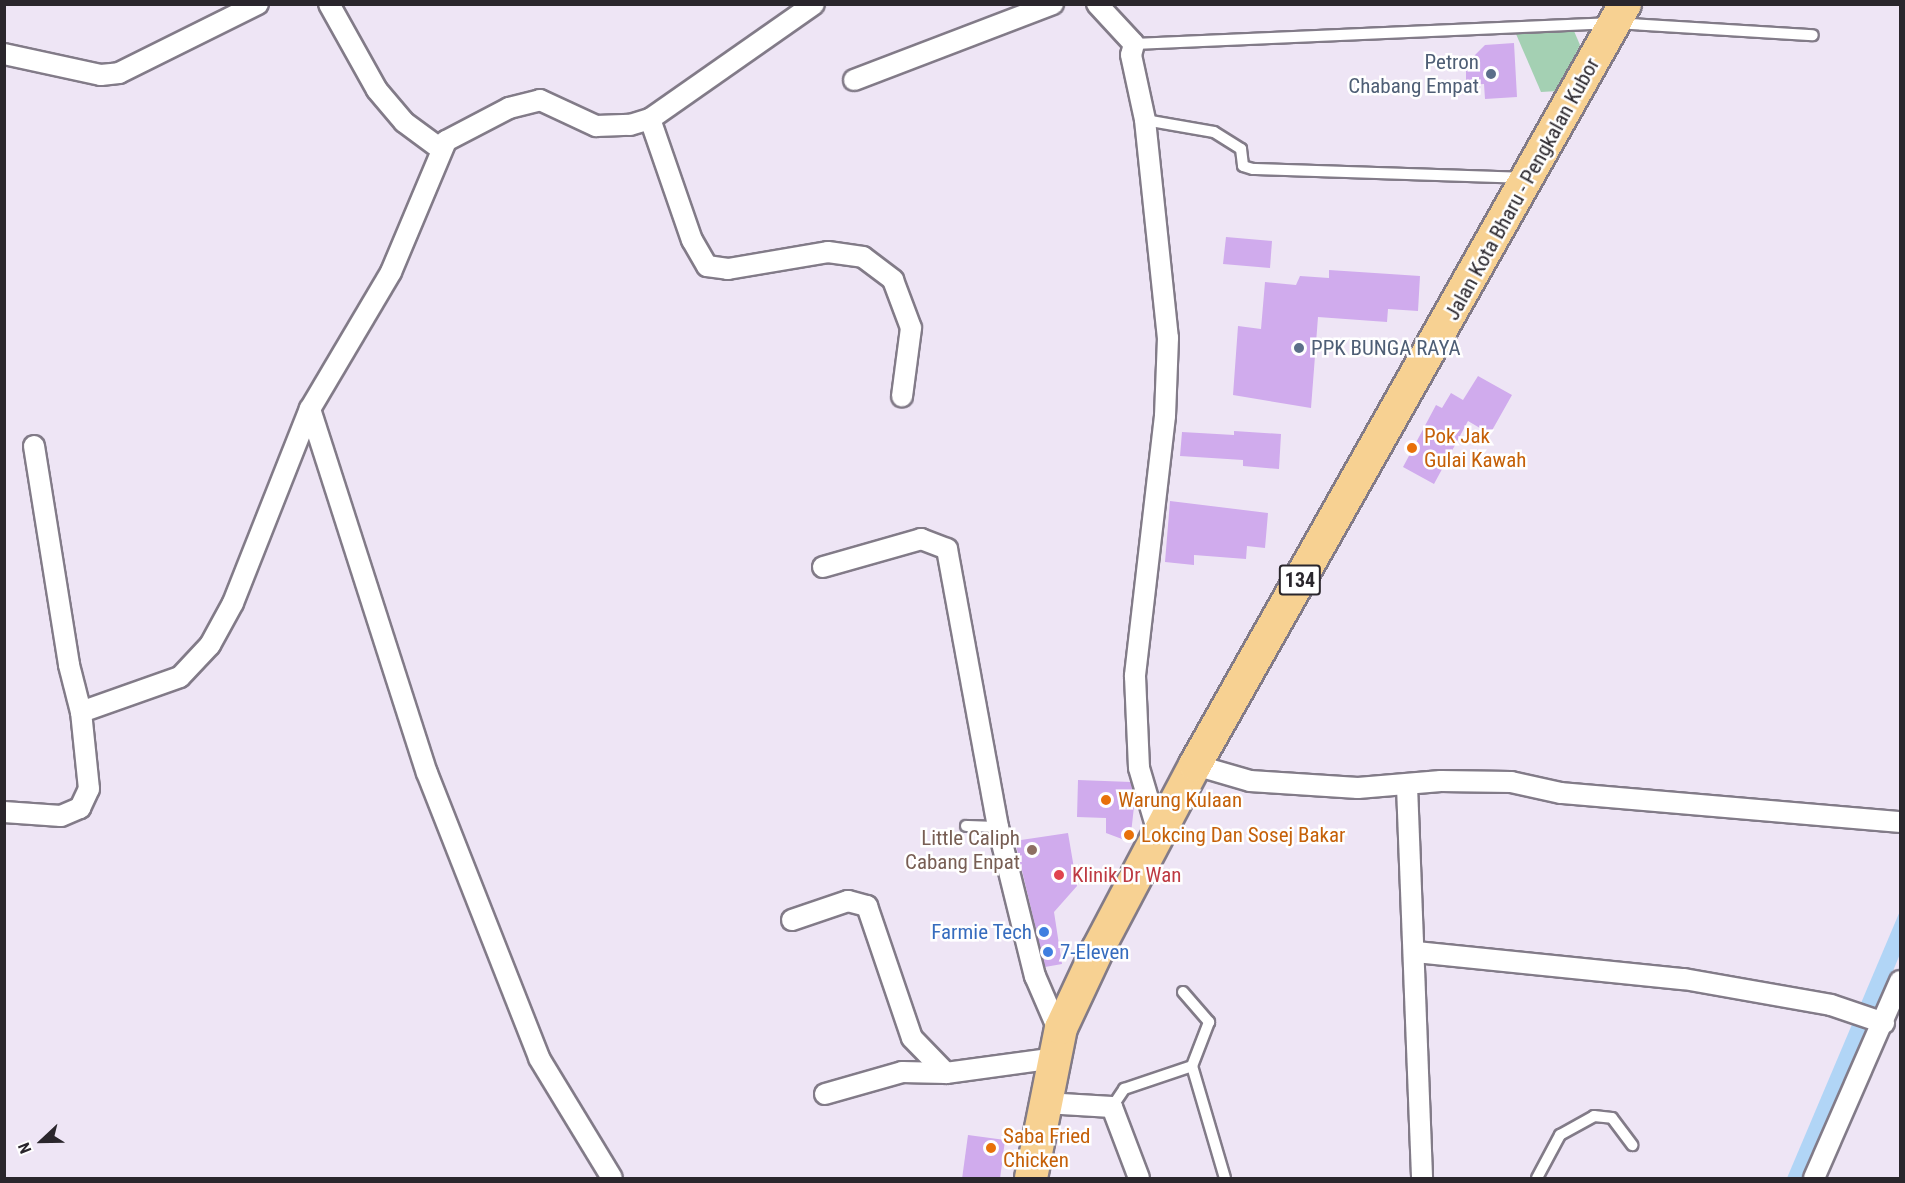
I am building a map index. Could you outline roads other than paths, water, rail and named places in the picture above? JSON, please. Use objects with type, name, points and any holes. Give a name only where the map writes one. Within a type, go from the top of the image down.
[{"type":"main road","name":"Jalan Kota Bharu - Pengkalan Kubor","points":[[1031,1179],[1057,1046],[1098,949],[1195,765],[1619,14]]},
{"type":"street","points":[[4,54],[101,75],[119,73],[258,4]]},
{"type":"street","points":[[329,4],[377,90],[404,122],[442,150]]},
{"type":"street","points":[[81,712],[180,677],[207,650],[233,603],[310,409],[391,272],[442,150],[456,133],[531,101],[547,101],[596,126],[630,125],[650,118],[814,4]]},
{"type":"street","points":[[854,80],[1053,4]]},
{"type":"street","points":[[1097,4],[1134,44],[1131,55],[1144,120],[1168,338],[1160,463],[1135,657],[1135,734],[1143,789],[1159,836]]},
{"type":"street","points":[[650,118],[692,240],[707,266],[728,269],[828,252],[863,257],[893,280],[910,328],[902,396]]},
{"type":"street","points":[[310,409],[428,772],[535,1047],[612,1179]]},
{"type":"street","points":[[4,812],[61,816],[80,808],[89,789],[81,712],[69,665],[34,446]]},
{"type":"street","points":[[823,567],[921,539],[947,549],[998,827],[1035,976],[1057,1046],[946,1073],[902,1072],[825,1094]]},
{"type":"street","points":[[1195,765],[1250,781],[1358,788],[1511,782],[1561,793],[1900,822]]},
{"type":"street","points":[[1407,786],[1416,952],[1422,1179]]},
{"type":"street","points":[[792,920],[848,901],[867,906],[912,1038],[946,1073]]},
{"type":"street","points":[[1416,952],[1684,979],[1873,1018]]},
{"type":"street","points":[[1814,1179],[1873,1018],[1900,981]]},
{"type":"street","points":[[1046,1103],[1112,1107],[1138,1179]]},
{"type":"lane","points":[[1134,44],[1619,14],[1813,35]]},
{"type":"lane","points":[[1144,120],[1214,132],[1241,149],[1243,166],[1253,170],[1526,178]]},
{"type":"lane","points":[[966,826],[998,827]]},
{"type":"lane","points":[[1183,992],[1209,1022],[1192,1065],[1225,1179]]},
{"type":"lane","points":[[1112,1107],[1124,1089],[1192,1065]]},
{"type":"lane","points":[[1537,1179],[1560,1135],[1594,1116],[1612,1118],[1632,1144]]},
{"type":"water","points":[[1900,911],[1900,954],[1807,1178],[1787,1178]]},
{"type":"place","name":"Petron Chabang Empat","points":[[1491,74]]},
{"type":"place","name":"PPK BUNGA RAYA","points":[[1299,348]]},
{"type":"place","name":"Pok Jak Gulai Kawah","points":[[1412,448]]},
{"type":"place","name":"Warung Kulaan","points":[[1106,800]]},
{"type":"place","name":"Lokcing Dan Sosej Bakar","points":[[1129,835]]},
{"type":"place","name":"Little Caliph Cabang Enpat","points":[[1032,850]]},
{"type":"place","name":"Klinik Dr Wan","points":[[1059,875]]},
{"type":"place","name":"Farmie Tech","points":[[1044,932]]},
{"type":"place","name":"7-Eleven","points":[[1048,952]]},
{"type":"place","name":"Saba Fried Chicken","points":[[991,1148]]}]
